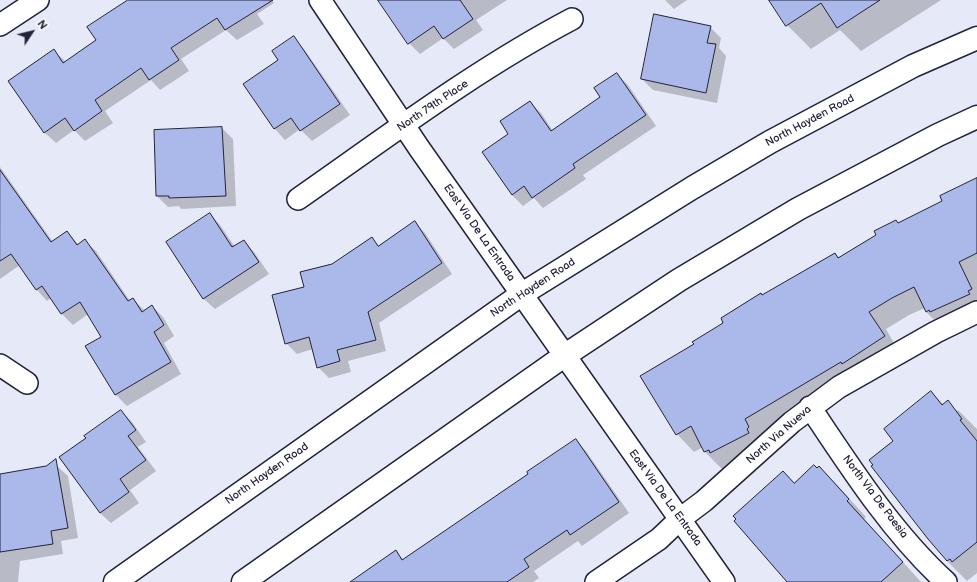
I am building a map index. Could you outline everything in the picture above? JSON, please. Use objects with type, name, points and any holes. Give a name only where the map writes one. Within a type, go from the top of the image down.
[{"type":"main road","name":"North Hayden Road","points":[[115,582],[522,294],[692,188],[770,142],[913,66],[977,38]]},
{"type":"main road","points":[[243,582],[564,356],[679,280],[798,210],[938,135],[977,118]]},
{"type":"street","points":[[0,25],[38,0]]},
{"type":"street","name":"East Via De La Entrada","points":[[320,0],[404,125],[564,356],[724,582]]},
{"type":"street","name":"North 79th Place","points":[[298,199],[404,125],[532,40],[572,19]]},
{"type":"street","name":"North Via Nueva","points":[[596,582],[659,539],[680,519],[704,501],[810,408],[839,387],[936,332],[977,312]]},
{"type":"street","points":[[0,365],[27,383]]},
{"type":"street","name":"North Via De Paesia","points":[[810,408],[897,528],[932,569],[946,582]]},
{"type":"building","points":[[128,0],[273,0],[225,30],[217,18],[171,48],[179,60],[149,80],[141,68],[95,100],[102,111],[74,131],[65,118],[44,133],[8,81],[54,49],[63,63],[96,40],[87,27]]},
{"type":"building","points":[[378,0],[460,0],[473,19],[443,39],[434,26],[408,44]]},
{"type":"building","points":[[769,0],[880,0],[837,28],[821,3],[786,26]]},
{"type":"building","points":[[654,14],[711,26],[707,43],[716,44],[706,93],[641,79]]},
{"type":"building","points":[[294,36],[340,104],[300,131],[291,118],[274,129],[243,84],[278,60],[272,51]]},
{"type":"building","points":[[617,73],[646,115],[573,164],[575,168],[532,198],[524,186],[512,195],[482,152],[508,134],[500,121],[530,101],[551,131],[600,97],[594,88]]},
{"type":"building","points":[[222,127],[226,196],[169,198],[169,196],[156,196],[154,130]]},
{"type":"building","points":[[0,170],[51,242],[67,231],[77,245],[85,239],[128,301],[133,298],[142,312],[152,305],[164,325],[154,332],[171,362],[115,395],[85,346],[101,337],[80,302],[61,314],[42,286],[36,290],[11,254],[0,261]]},
{"type":"building","points":[[977,178],[977,253],[959,262],[972,289],[968,291],[970,294],[930,312],[929,310],[926,312],[914,287],[869,312],[885,336],[842,364],[841,362],[745,419],[749,427],[747,429],[749,433],[710,453],[709,450],[704,452],[691,426],[676,435],[640,376],[694,344],[692,342],[723,323],[721,318],[761,293],[762,295],[835,253],[838,258],[876,235],[874,231],[896,220],[898,223],[942,201],[940,196]]},
{"type":"building","points":[[210,213],[232,247],[244,240],[259,262],[203,299],[166,242]]},
{"type":"building","points":[[415,221],[442,263],[368,312],[376,340],[337,350],[340,361],[317,368],[309,337],[285,344],[272,295],[304,287],[300,272],[332,264],[372,237],[378,246]]},
{"type":"building","points":[[931,391],[942,405],[948,400],[962,419],[960,420],[977,441],[977,542],[952,562],[950,559],[947,561],[928,539],[871,466],[873,465],[869,460],[893,441],[884,429]]},
{"type":"building","points":[[121,410],[136,430],[128,436],[146,460],[120,479],[129,492],[100,513],[59,457],[86,438],[84,436]]},
{"type":"building","points":[[576,439],[619,502],[570,535],[567,530],[524,559],[529,567],[507,582],[350,582],[396,550],[402,560],[528,474],[527,472]]},
{"type":"building","points":[[56,459],[68,528],[51,531],[53,544],[0,552],[0,474],[46,466]]},
{"type":"building","points":[[814,465],[817,468],[819,466],[849,499],[847,501],[903,562],[881,582],[787,582],[734,521],[736,519],[733,516],[783,471],[794,483]]}]
